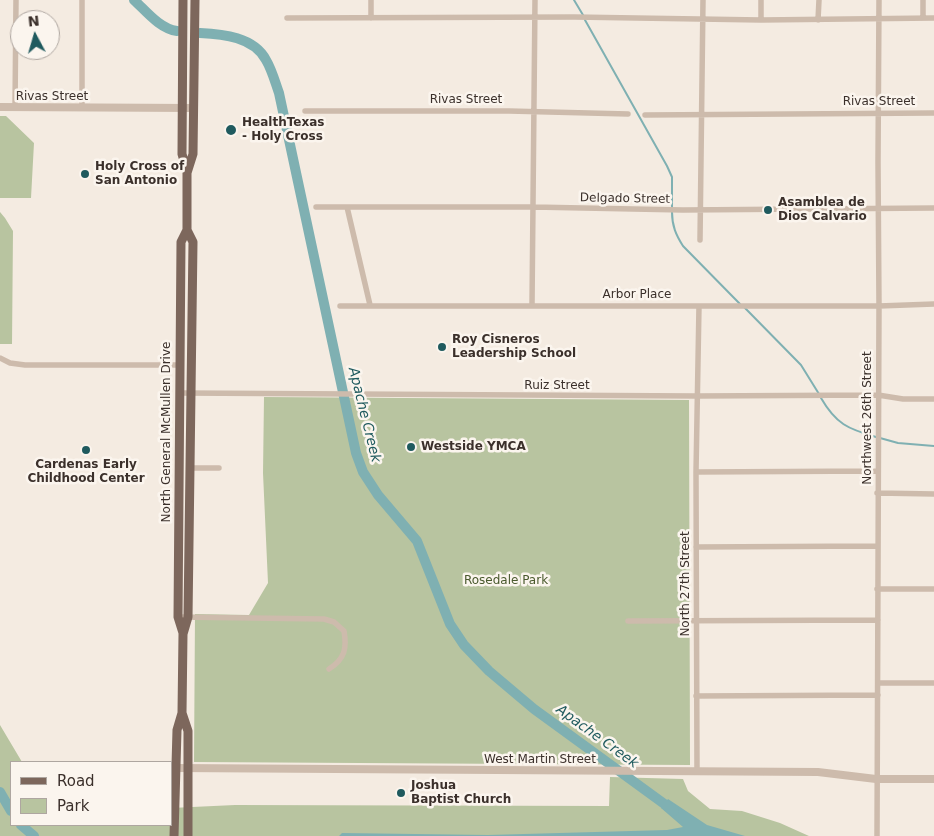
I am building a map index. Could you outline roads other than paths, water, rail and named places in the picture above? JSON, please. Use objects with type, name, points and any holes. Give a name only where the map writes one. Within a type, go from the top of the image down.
[{"type":"main road","name":"North General McMullen Drive","points":[[174,836],[177,730],[182,713],[183,634],[188,617],[191,468],[193,242],[187,230],[187,173],[182,154],[183,0]]},
{"type":"main road","name":"North General McMullen Drive","points":[[187,173],[193,154],[195,0]]},
{"type":"main road","name":"North General McMullen Drive","points":[[183,634],[178,616],[179,393],[181,242],[187,230]]},
{"type":"main road","points":[[179,464],[184,467],[184,541],[190,558]]},
{"type":"main road","name":"North General McMullen Drive","points":[[182,713],[188,731],[188,836]]},
{"type":"street","points":[[15,108],[16,0]]},
{"type":"street","points":[[82,0],[82,108]]},
{"type":"street","points":[[371,0],[371,18]]},
{"type":"street","points":[[532,305],[536,0]]},
{"type":"street","points":[[700,240],[703,0]]},
{"type":"street","points":[[761,0],[761,20]]},
{"type":"street","points":[[818,20],[819,0]]},
{"type":"street","name":"Northwest 26th Street","points":[[877,836],[877,494],[880,306],[878,209],[879,0]]},
{"type":"street","points":[[923,0],[923,18]]},
{"type":"street","points":[[288,18],[703,20],[934,18]]},
{"type":"street","name":"Rivas Street","points":[[0,108],[193,108]]},
{"type":"street","name":"Rivas Street","points":[[305,111],[628,114]]},
{"type":"street","name":"Rivas Street","points":[[645,115],[934,113]]},
{"type":"street","name":"Delgado Street","points":[[316,207],[533,207],[664,210],[934,208]]},
{"type":"street","points":[[347,207],[370,305]]},
{"type":"street","name":"Arbor Place","points":[[340,306],[880,306],[934,304]]},
{"type":"street","name":"North 27th Street","points":[[696,772],[696,472],[699,306]]},
{"type":"street","points":[[0,358],[25,365],[180,365]]},
{"type":"street","name":"Ruiz Street","points":[[179,393],[697,396],[878,395],[898,399],[934,399]]},
{"type":"street","points":[[191,468],[219,468]]},
{"type":"street","points":[[696,472],[878,471]]},
{"type":"street","points":[[877,494],[934,494]]},
{"type":"street","points":[[696,547],[877,546]]},
{"type":"street","points":[[877,588],[934,589]]},
{"type":"street","points":[[178,616],[324,619],[334,622],[344,630],[346,646],[339,664],[329,670]]},
{"type":"street","points":[[628,621],[878,620]]},
{"type":"street","points":[[878,683],[934,683]]},
{"type":"street","points":[[696,696],[878,696]]},
{"type":"street","name":"West Martin Street","points":[[175,768],[818,772],[876,779],[934,778]]},
{"type":"water","points":[[668,799],[707,825],[745,836],[339,836],[342,833],[488,835],[667,830],[683,827],[661,808]]},
{"type":"waterway","name":"Apache Creek","points":[[134,0],[159,23],[171,30],[177,31]]},
{"type":"waterway","points":[[574,0],[583,15]]},
{"type":"waterway","points":[[585,20],[667,166],[672,177],[672,207]]},
{"type":"waterway","name":"Apache Creek","points":[[200,33],[218,34],[246,42],[261,52],[270,68],[279,93],[356,453],[363,472],[378,495],[417,541],[450,624],[464,645],[489,671],[534,709],[674,811]]},
{"type":"waterway","points":[[672,212],[675,230],[683,246],[740,304]]},
{"type":"waterway","points":[[744,307],[801,365],[819,394]]},
{"type":"waterway","points":[[821,398],[838,420],[850,428],[876,437]]},
{"type":"waterway","points":[[880,438],[898,443],[934,446]]},
{"type":"waterway","points":[[0,792],[10,809]]},
{"type":"waterway","points":[[22,826],[34,836]]},
{"type":"place","name":"HealthTexas - Holy Cross","points":[[231,130]]},
{"type":"place","name":"Holy Cross of San Antonio","points":[[85,174]]},
{"type":"place","name":"Asamblea de Dios Calvario","points":[[768,210]]},
{"type":"place","name":"Roy Cisneros Leadership School","points":[[442,347]]},
{"type":"place","name":"Westside YMCA","points":[[411,447]]},
{"type":"place","name":"Cardenas Early Childhood Center","points":[[86,450]]},
{"type":"place","name":"Joshua Baptist Church","points":[[401,793]]},
{"type":"park label","name":"Rosedale Park","points":[[506,581]]}]
